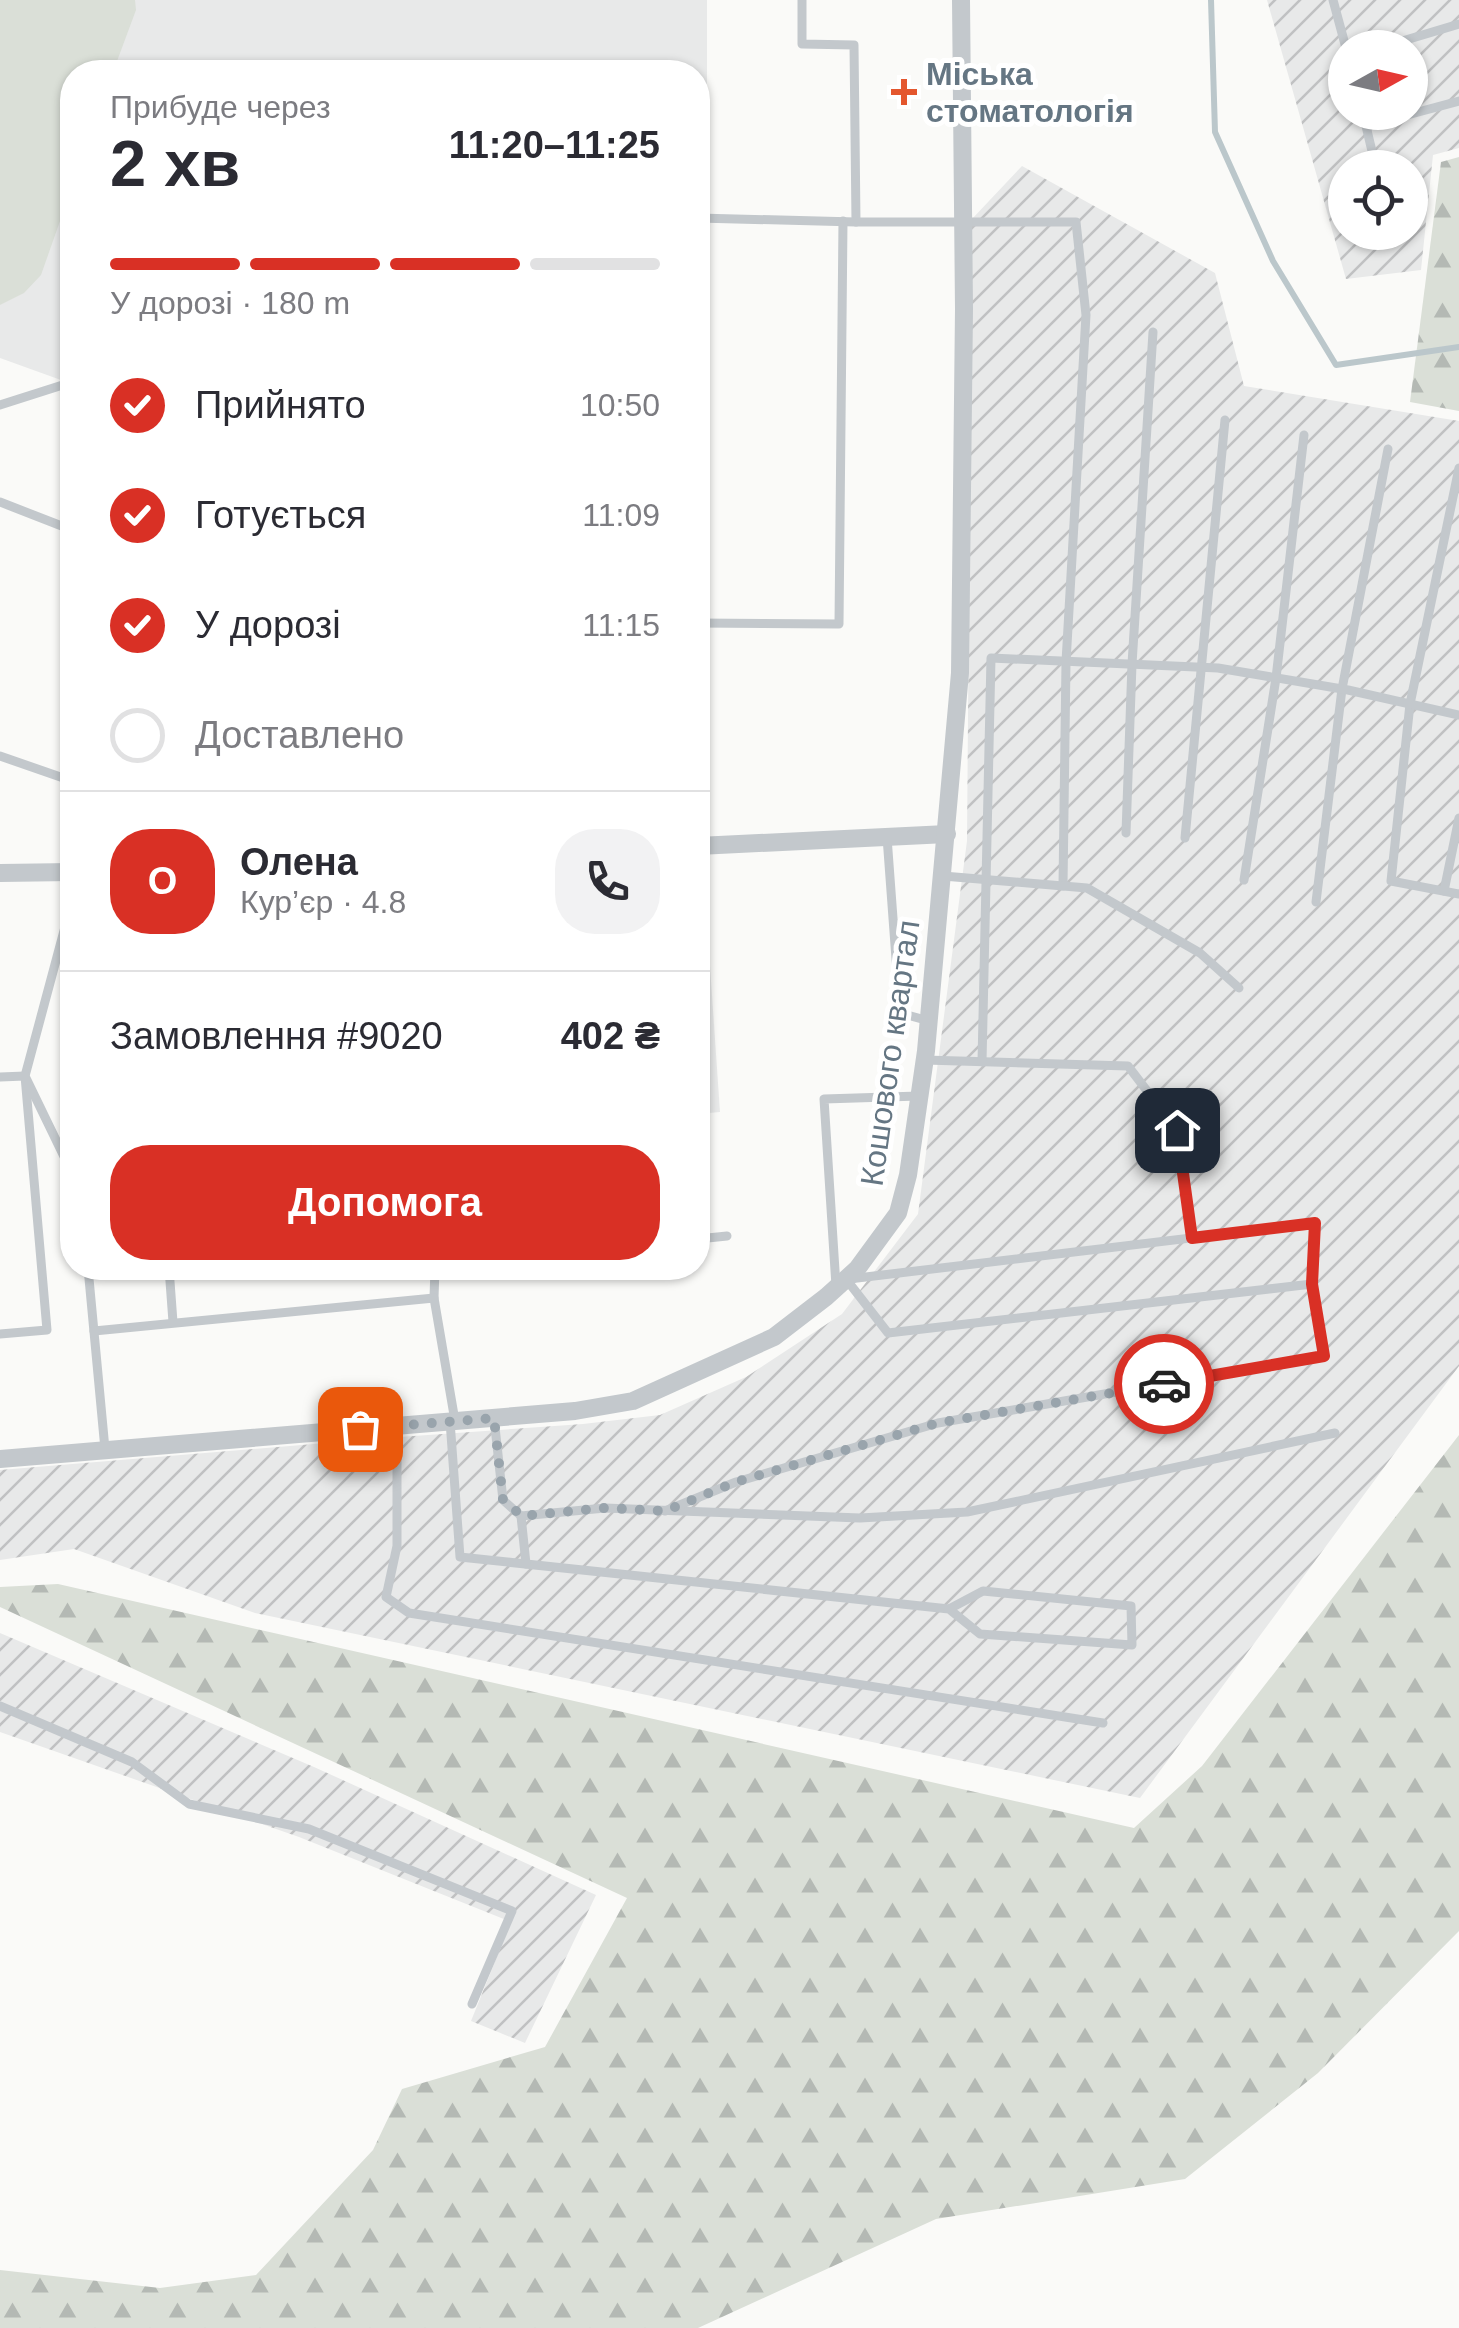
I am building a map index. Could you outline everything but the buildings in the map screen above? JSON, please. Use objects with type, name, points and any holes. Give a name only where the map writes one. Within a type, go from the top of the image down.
[{"type":"street","name":"Кошового квартал","points":[[0,1459],[575,1411],[634,1401],[774,1338],[858,1269],[898,1213],[908,1175],[925,1060],[960,672],[964,222],[961,0]]},
{"type":"street","points":[[710,845],[947,834]]},
{"type":"street","points":[[0,874],[60,872]]},
{"type":"lane","points":[[802,0],[802,44],[854,45],[856,222]]},
{"type":"lane","points":[[1333,0],[1341,30]]},
{"type":"lane","points":[[1428,33],[1459,24]]},
{"type":"lane","points":[[1428,109],[1459,101]]},
{"type":"lane","points":[[710,218],[1076,222],[1086,315],[1066,662],[1063,886]]},
{"type":"lane","points":[[710,624],[839,624],[843,221]]},
{"type":"lane","points":[[1126,832],[1132,664],[1154,332]]},
{"type":"lane","points":[[0,405],[60,386]]},
{"type":"lane","points":[[1185,838],[1225,420]]},
{"type":"lane","points":[[1244,880],[1276,678],[1304,435]]},
{"type":"lane","points":[[1316,902],[1342,689],[1388,448]]},
{"type":"lane","points":[[1459,468],[1410,704],[1391,881],[1459,894]]},
{"type":"lane","points":[[0,502],[60,525]]},
{"type":"lane","points":[[982,1062],[991,658],[1200,668],[1342,689],[1459,716]]},
{"type":"lane","points":[[0,756],[60,777]]},
{"type":"lane","points":[[1444,891],[1459,818]]},
{"type":"lane","points":[[888,836],[900,1013],[929,1021]]},
{"type":"lane","points":[[943,876],[1086,888],[1200,953],[1239,988]]},
{"type":"lane","points":[[0,1334],[47,1330],[25,1076],[60,946]]},
{"type":"lane","points":[[925,1060],[1128,1066],[1177,1130],[1192,1238]]},
{"type":"lane","points":[[0,1078],[25,1076]]},
{"type":"lane","points":[[25,1076],[60,1148]]},
{"type":"lane","points":[[920,1096],[824,1100],[841,1284],[888,1334],[1312,1284]]},
{"type":"lane","points":[[665,1511],[736,1482],[938,1423],[1324,1356],[1312,1284],[1315,1223],[841,1284]]},
{"type":"lane","points":[[710,1238],[728,1236]]},
{"type":"lane","points":[[89,1280],[106,1449]]},
{"type":"lane","points":[[170,1280],[174,1322]]},
{"type":"lane","points":[[434,1280],[452,1421],[460,1557],[949,1610],[980,1634],[1132,1645],[1130,1606],[983,1591],[949,1610]]},
{"type":"lane","points":[[94,1331],[434,1298]]},
{"type":"lane","points":[[494,1418],[503,1500],[522,1516],[526,1564]]},
{"type":"lane","points":[[397,1426],[398,1546],[386,1597],[410,1613],[1103,1723]]},
{"type":"lane","points":[[522,1516],[605,1508],[860,1518],[966,1512],[1335,1433]]},
{"type":"lane","points":[[0,1706],[132,1762],[190,1804],[309,1829],[512,1911],[472,2004]]},
{"type":"shaded area","points":[[0,0],[707,0],[707,60],[60,60],[60,380],[0,358]]},
{"type":"shaded area","points":[[1267,0],[1459,0],[1459,148],[1433,155],[1428,203],[1428,150],[1328,150],[1328,215]]},
{"type":"shaded area","points":[[1022,166],[1215,273],[1244,386],[1459,421],[1459,1366],[1140,1798],[255,1613],[74,1549],[0,1560],[0,1470],[660,1415],[746,1377],[842,1314],[918,1214],[967,841],[972,219]]},
{"type":"shaded area","points":[[1338,250],[1423,250],[1421,270],[1346,279]]},
{"type":"shaded area","points":[[710,966],[720,1112],[710,1113]]},
{"type":"shaded area","points":[[0,1633],[314,1767],[596,1895],[525,2043],[471,2021],[511,1922],[299,1837],[0,1732]]},
{"type":"green space","points":[[0,0],[135,0],[136,10],[117,60],[60,60],[60,221],[41,275],[24,293],[0,305]]},
{"type":"green space","points":[[1459,157],[1459,411],[1410,402],[1441,162]]},
{"type":"green space","points":[[1459,1435],[1459,1931],[1318,2073],[1185,2179],[936,2219],[698,2328],[0,2328],[0,2270],[160,2288],[256,2275],[373,2150],[402,2089],[545,2047],[627,1898],[0,1607],[0,1587],[58,1584],[1134,1828],[1202,1766]]},
{"type":"waterway","points":[[1211,0],[1215,132],[1273,261],[1336,365],[1459,347]]},
{"type":"way so far","points":[[360,1429],[494,1418],[503,1500],[522,1516],[605,1508],[665,1511],[736,1482],[938,1423],[1164,1384]]},
{"type":"place","name":"Міська стоматологія","points":[[904,92]]},
{"type":"route","points":[[1164,1384],[1324,1356],[1312,1284],[1315,1223],[1192,1238],[1177,1130]]}]
